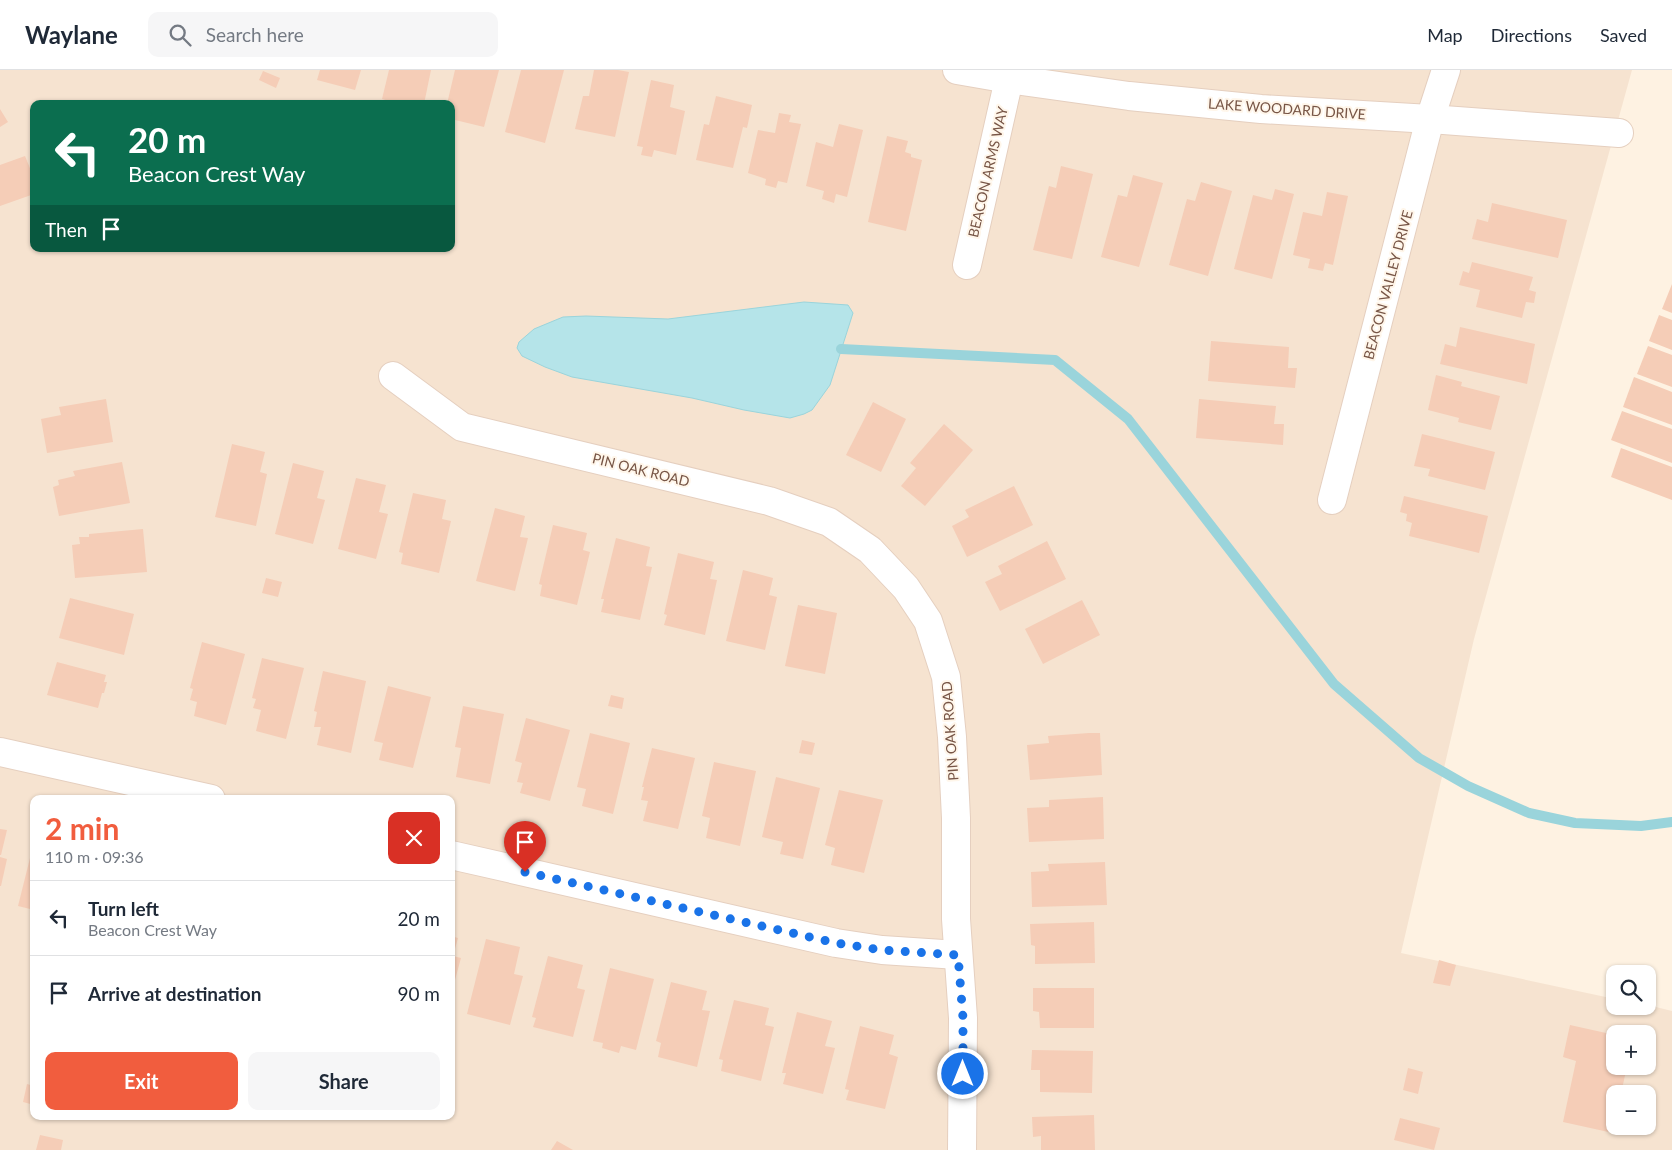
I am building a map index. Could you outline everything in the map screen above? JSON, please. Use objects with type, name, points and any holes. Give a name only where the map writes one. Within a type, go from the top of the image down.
[{"type":"street","name":"LAKE WOODARD DRIVE","points":[[956,70],[1010,80],[1130,96],[1261,110],[1430,119],[1619,133]]},
{"type":"street","name":"BEACON VALLEY DRIVE","points":[[1332,500],[1430,119],[1446,70]]},
{"type":"street","name":"BEACON ARMS WAY","points":[[967,265],[1010,80]]},
{"type":"street","name":"PIN OAK ROAD","points":[[393,376],[462,427],[769,501],[829,522],[870,550],[906,588],[928,621],[946,677],[954,773],[956,919],[963,1018],[962,1150]]},
{"type":"street","points":[[0,752],[193,795]]},
{"type":"street","points":[[455,856],[836,943],[882,950],[958,955]]},
{"type":"shaded area","points":[[0,70],[1632,70],[1474,639],[1401,953],[1606,997],[1606,1015],[1656,1015],[1656,1007],[1672,1011],[1672,1150],[0,1150]]},
{"type":"water","points":[[804,302],[848,305],[853,313],[830,385],[812,410],[790,418],[692,398],[572,377],[522,356],[517,348],[519,342],[534,329],[563,317],[668,319]]},
{"type":"building","points":[[320,70],[361,70],[355,90],[317,80]]},
{"type":"building","points":[[389,70],[431,70],[425,100],[382,99]]},
{"type":"building","points":[[455,70],[499,70],[484,127],[455,120],[455,100],[448,100]]},
{"type":"building","points":[[521,70],[564,70],[545,143],[505,132]]},
{"type":"building","points":[[594,70],[629,72],[615,137],[575,129],[583,96],[589,96]]},
{"type":"building","points":[[263,71],[280,78],[276,88],[259,80]]},
{"type":"building","points":[[651,80],[674,85],[670,107],[685,111],[676,155],[654,150],[652,157],[641,155],[643,147],[637,146]]},
{"type":"building","points":[[716,96],[752,105],[747,128],[743,127],[733,168],[696,160],[704,124],[709,125]]},
{"type":"building","points":[[0,109],[8,122],[0,127]]},
{"type":"building","points":[[779,113],[791,115],[789,122],[801,124],[787,183],[778,181],[776,188],[765,185],[766,179],[748,173],[758,130],[775,133]]},
{"type":"building","points":[[839,124],[863,130],[847,197],[836,194],[834,203],[822,199],[824,191],[806,186],[816,142],[833,147]]},
{"type":"building","points":[[887,136],[908,141],[905,152],[911,154],[911,157],[922,160],[906,231],[868,222]]},
{"type":"building","points":[[25,156],[30,168],[30,195],[0,206],[0,165]]},
{"type":"building","points":[[1061,166],[1093,174],[1072,259],[1033,250],[1049,186],[1056,188]]},
{"type":"building","points":[[1133,175],[1163,183],[1139,267],[1101,257],[1118,195],[1127,197]]},
{"type":"building","points":[[1201,182],[1232,191],[1208,276],[1169,265],[1187,199],[1195,201]]},
{"type":"building","points":[[1275,189],[1294,194],[1272,279],[1234,269],[1253,195],[1272,200]]},
{"type":"building","points":[[1327,192],[1348,196],[1333,265],[1325,263],[1323,271],[1308,268],[1310,259],[1293,255],[1303,212],[1322,216]]},
{"type":"building","points":[[1492,203],[1567,220],[1558,258],[1472,239],[1477,219],[1488,222]]},
{"type":"building","points":[[1472,262],[1533,277],[1529,290],[1536,292],[1534,303],[1526,302],[1522,318],[1476,307],[1480,290],[1459,285],[1463,271],[1469,273]]},
{"type":"building","points":[[1672,284],[1672,313],[1662,309]]},
{"type":"building","points":[[1659,315],[1672,320],[1672,350],[1649,341]]},
{"type":"building","points":[[1460,327],[1535,344],[1527,384],[1440,364],[1445,344],[1456,347]]},
{"type":"building","points":[[1211,341],[1289,347],[1288,368],[1297,368],[1295,388],[1208,381]]},
{"type":"building","points":[[1648,346],[1672,355],[1672,387],[1637,374]]},
{"type":"building","points":[[1436,375],[1462,382],[1461,386],[1500,396],[1491,430],[1458,422],[1459,418],[1428,410]]},
{"type":"building","points":[[1634,377],[1672,392],[1672,425],[1623,407]]},
{"type":"building","points":[[106,399],[113,442],[47,453],[41,419],[61,415],[59,407]]},
{"type":"building","points":[[1199,399],[1276,406],[1274,424],[1284,424],[1283,445],[1196,438]]},
{"type":"building","points":[[873,402],[906,419],[881,472],[846,455]]},
{"type":"building","points":[[1622,411],[1672,429],[1672,463],[1611,440]]},
{"type":"building","points":[[944,424],[973,450],[925,506],[901,486],[916,468],[910,463]]},
{"type":"building","points":[[1422,434],[1495,452],[1485,490],[1428,476],[1430,469],[1414,466]]},
{"type":"building","points":[[232,444],[265,452],[260,472],[267,474],[256,526],[215,517]]},
{"type":"building","points":[[1621,448],[1672,467],[1672,500],[1611,477]]},
{"type":"building","points":[[122,462],[130,503],[59,516],[53,487],[59,485],[58,480],[75,476],[73,471]]},
{"type":"building","points":[[293,463],[324,471],[317,498],[325,500],[313,544],[275,534]]},
{"type":"building","points":[[356,478],[386,485],[379,512],[388,514],[376,559],[338,549]]},
{"type":"building","points":[[1014,486],[1033,525],[967,557],[952,526],[969,517],[965,510]]},
{"type":"building","points":[[413,493],[446,500],[442,519],[451,521],[439,573],[401,564],[403,553],[399,552]]},
{"type":"building","points":[[1404,496],[1488,516],[1479,553],[1409,536],[1412,523],[1406,521],[1407,514],[1400,512]]},
{"type":"building","points":[[495,508],[525,516],[520,537],[528,538],[515,591],[476,581]]},
{"type":"building","points":[[553,525],[587,533],[583,550],[590,552],[577,605],[540,596],[542,585],[539,584]]},
{"type":"building","points":[[143,529],[147,572],[75,578],[72,545],[80,544],[79,537],[89,537],[89,534]]},
{"type":"building","points":[[616,538],[650,547],[646,566],[652,567],[640,620],[601,612],[604,599],[601,599]]},
{"type":"building","points":[[1047,541],[1066,579],[1000,611],[985,582],[1002,574],[998,566]]},
{"type":"building","points":[[678,553],[714,562],[710,579],[717,580],[705,635],[664,625],[667,615],[664,614]]},
{"type":"building","points":[[743,570],[773,578],[769,595],[777,597],[765,650],[726,641]]},
{"type":"building","points":[[266,578],[282,582],[278,597],[262,593]]},
{"type":"building","points":[[70,598],[134,614],[124,655],[59,638]]},
{"type":"building","points":[[1082,600],[1100,635],[1043,664],[1025,629]]},
{"type":"building","points":[[798,605],[837,613],[825,674],[785,666]]},
{"type":"building","points":[[202,642],[245,654],[226,725],[194,716],[197,702],[190,700],[193,689],[190,688]]},
{"type":"building","points":[[262,658],[304,668],[286,739],[256,731],[261,710],[253,708],[256,699],[252,698]]},
{"type":"building","points":[[57,662],[106,675],[104,682],[107,682],[98,708],[47,695]]},
{"type":"building","points":[[323,671],[366,681],[351,753],[317,745],[321,727],[314,727],[317,712],[314,711]]},
{"type":"building","points":[[388,686],[431,697],[413,768],[379,760],[383,743],[374,741]]},
{"type":"building","points":[[611,695],[624,698],[622,709],[608,706]]},
{"type":"building","points":[[463,706],[504,714],[490,784],[456,777],[461,748],[455,747]]},
{"type":"building","points":[[526,718],[570,730],[550,801],[520,793],[523,783],[517,782],[522,763],[515,761]]},
{"type":"building","points":[[590,733],[630,743],[613,814],[582,806],[586,789],[577,787]]},
{"type":"building","points":[[1100,733],[1102,775],[1030,780],[1027,745],[1049,743],[1048,736]]},
{"type":"building","points":[[802,740],[815,743],[812,755],[799,753]]},
{"type":"building","points":[[652,748],[695,758],[678,829],[643,821],[648,801],[641,800],[644,787],[642,787]]},
{"type":"building","points":[[714,762],[756,771],[740,846],[706,838],[710,818],[702,816]]},
{"type":"building","points":[[776,777],[820,788],[803,859],[780,854],[783,842],[762,837]]},
{"type":"building","points":[[839,790],[883,800],[864,873],[831,865],[835,848],[825,845]]},
{"type":"building","points":[[1103,797],[1104,839],[1029,842],[1027,808],[1049,807],[1049,800]]},
{"type":"building","points":[[0,829],[7,830],[1,855],[0,855]]},
{"type":"building","points":[[0,857],[7,859],[1,886],[0,886]]},
{"type":"building","points":[[30,858],[30,909],[18,906]]},
{"type":"building","points":[[1105,862],[1107,905],[1032,907],[1031,872],[1049,871],[1048,864]]},
{"type":"building","points":[[1094,922],[1095,963],[1035,964],[1035,946],[1031,945],[1030,924]]},
{"type":"building","points":[[455,937],[458,938],[455,949]]},
{"type":"building","points":[[486,939],[520,947],[514,974],[523,976],[510,1025],[467,1014]]},
{"type":"building","points":[[455,956],[461,958],[455,980]]},
{"type":"building","points":[[548,956],[583,965],[577,988],[585,990],[573,1037],[533,1027],[536,1018],[532,1017]]},
{"type":"building","points":[[1439,960],[1456,965],[1450,986],[1433,983]]},
{"type":"building","points":[[610,968],[654,979],[636,1050],[621,1046],[619,1053],[602,1048],[603,1043],[593,1041]]},
{"type":"building","points":[[671,982],[707,991],[702,1010],[710,1011],[697,1067],[658,1057],[661,1043],[656,1041]]},
{"type":"building","points":[[1033,988],[1094,988],[1094,1028],[1040,1028],[1039,1012],[1033,1011]]},
{"type":"building","points":[[734,1000],[769,1008],[765,1025],[774,1027],[761,1081],[721,1071],[723,1060],[719,1059]]},
{"type":"building","points":[[797,1012],[832,1021],[825,1046],[835,1048],[823,1094],[783,1084],[786,1073],[782,1073]]},
{"type":"building","points":[[1570,1025],[1606,1033],[1606,1075],[1625,1075],[1623,1085],[1606,1085],[1606,1131],[1563,1122],[1576,1061],[1563,1057]]},
{"type":"building","points":[[860,1026],[894,1035],[889,1054],[898,1057],[885,1109],[846,1100],[849,1090],[845,1089]]},
{"type":"building","points":[[1032,1050],[1093,1051],[1092,1093],[1040,1092],[1040,1070],[1031,1070]]},
{"type":"building","points":[[1408,1068],[1423,1072],[1418,1094],[1403,1090]]},
{"type":"building","points":[[27,1084],[30,1085],[30,1104],[23,1102]]},
{"type":"building","points":[[1094,1115],[1095,1150],[1041,1150],[1041,1136],[1033,1137],[1032,1117]]},
{"type":"building","points":[[1400,1118],[1440,1128],[1434,1150],[1394,1140]]},
{"type":"building","points":[[40,1135],[63,1140],[61,1150],[36,1150]]},
{"type":"building","points":[[557,1141],[573,1150],[551,1150]]},
{"type":"waterway","points":[[841,349],[1055,360],[1128,419],[1334,684],[1419,758],[1468,786],[1529,813],[1575,823],[1641,826],[1672,822]]},
{"type":"route","points":[[525,872],[671,907],[836,943],[882,950],[958,955],[963,1018],[963,1074]]}]
